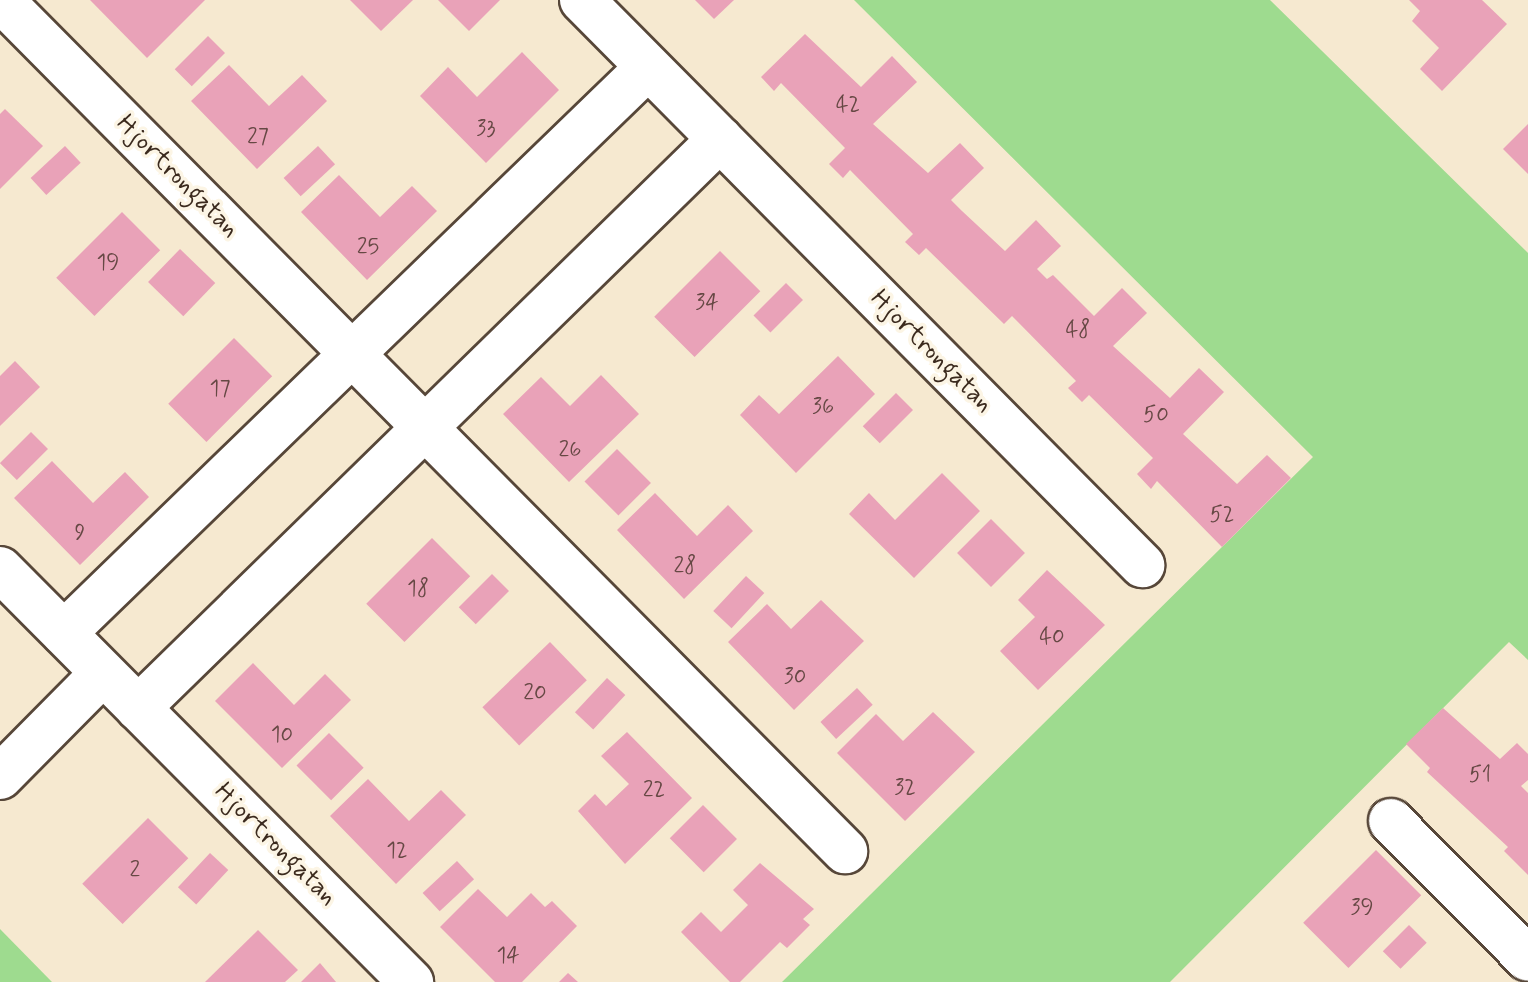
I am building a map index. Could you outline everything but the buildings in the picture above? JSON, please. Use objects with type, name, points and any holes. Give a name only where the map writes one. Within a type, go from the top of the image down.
[{"type":"street","name":"Hjortrongatan","points":[[1,0],[845,851]]},
{"type":"street","name":"Hjortrongatan","points":[[582,0],[1142,565]]},
{"type":"street","points":[[64,633],[648,67]]},
{"type":"street","points":[[138,708],[720,139]]},
{"type":"street","name":"Hjortrongatan","points":[[0,569],[411,982]]},
{"type":"street","points":[[0,777],[103,673]]},
{"type":"street","points":[[1391,821],[1528,959]]},
{"type":"green space","points":[[854,0],[1270,0],[1528,253],[1528,660],[1509,642],[1170,982],[782,982],[1313,457]]},
{"type":"green space","points":[[0,929],[52,982],[0,982]]}]
